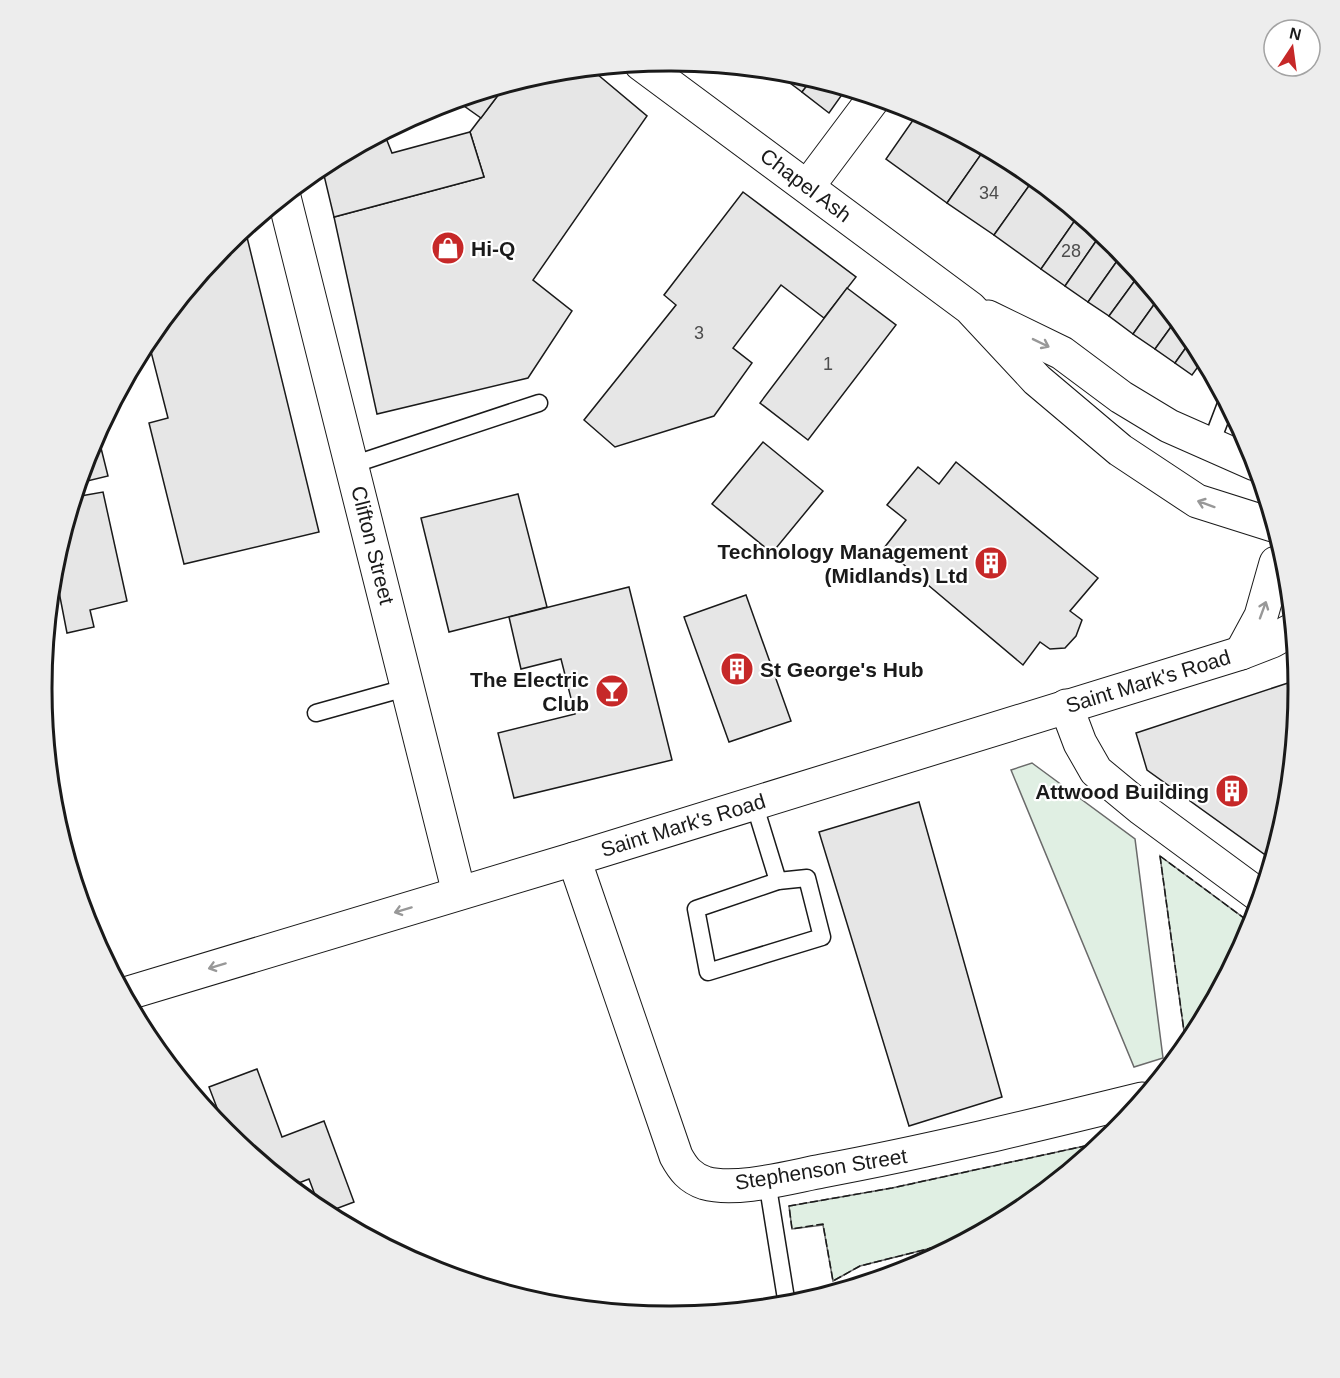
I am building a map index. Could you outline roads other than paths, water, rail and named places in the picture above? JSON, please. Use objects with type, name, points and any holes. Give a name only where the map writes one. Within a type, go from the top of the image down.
[{"type":"main road","name":"Chapel Ash","points":[[652,72],[970,308]]},
{"type":"main road","points":[[808,186],[869,104]]},
{"type":"main road","name":"Clifton Street","points":[[286,206],[459,892]]},
{"type":"main road","points":[[970,308],[1062,354],[1121,397],[1169,426],[1243,460]]},
{"type":"main road","points":[[970,308],[1037,380],[1120,450],[1197,501],[1264,523]]},
{"type":"main road","points":[[1268,536],[1269,553],[1274,559]]},
{"type":"main road","name":"Saint Mark's Road","points":[[1241,653],[1278,580]]},
{"type":"main road","name":"Saint Mark's Road","points":[[132,992],[574,859],[1241,653],[1285,634]]},
{"type":"main road","points":[[1066,706],[1080,743],[1096,771],[1142,809],[1253,891]]},
{"type":"main road","name":"Stephenson Street","points":[[574,859],[676,1156],[685,1173],[705,1183],[729,1185],[767,1181],[941,1149],[1128,1102]]},
{"type":"lane","points":[[352,465],[539,403]]},
{"type":"lane","points":[[1210,446],[1223,413]]},
{"type":"lane","points":[[316,713],[409,687]]},
{"type":"lane","points":[[754,803],[778,881]]},
{"type":"lane","points":[[807,878],[822,937],[708,972],[696,909],[778,881],[807,878]]},
{"type":"lane","points":[[767,1181],[785,1296]]},
{"type":"place","name":"Hi-Q","points":[[448,248]]},
{"type":"place","name":"Technology Management (Midlands) Ltd","points":[[991,563]]},
{"type":"place","name":"St George's Hub","points":[[737,669]]},
{"type":"place","name":"The Electric Club","points":[[612,691]]},
{"type":"place","name":"Attwood Building","points":[[1232,791]]}]
